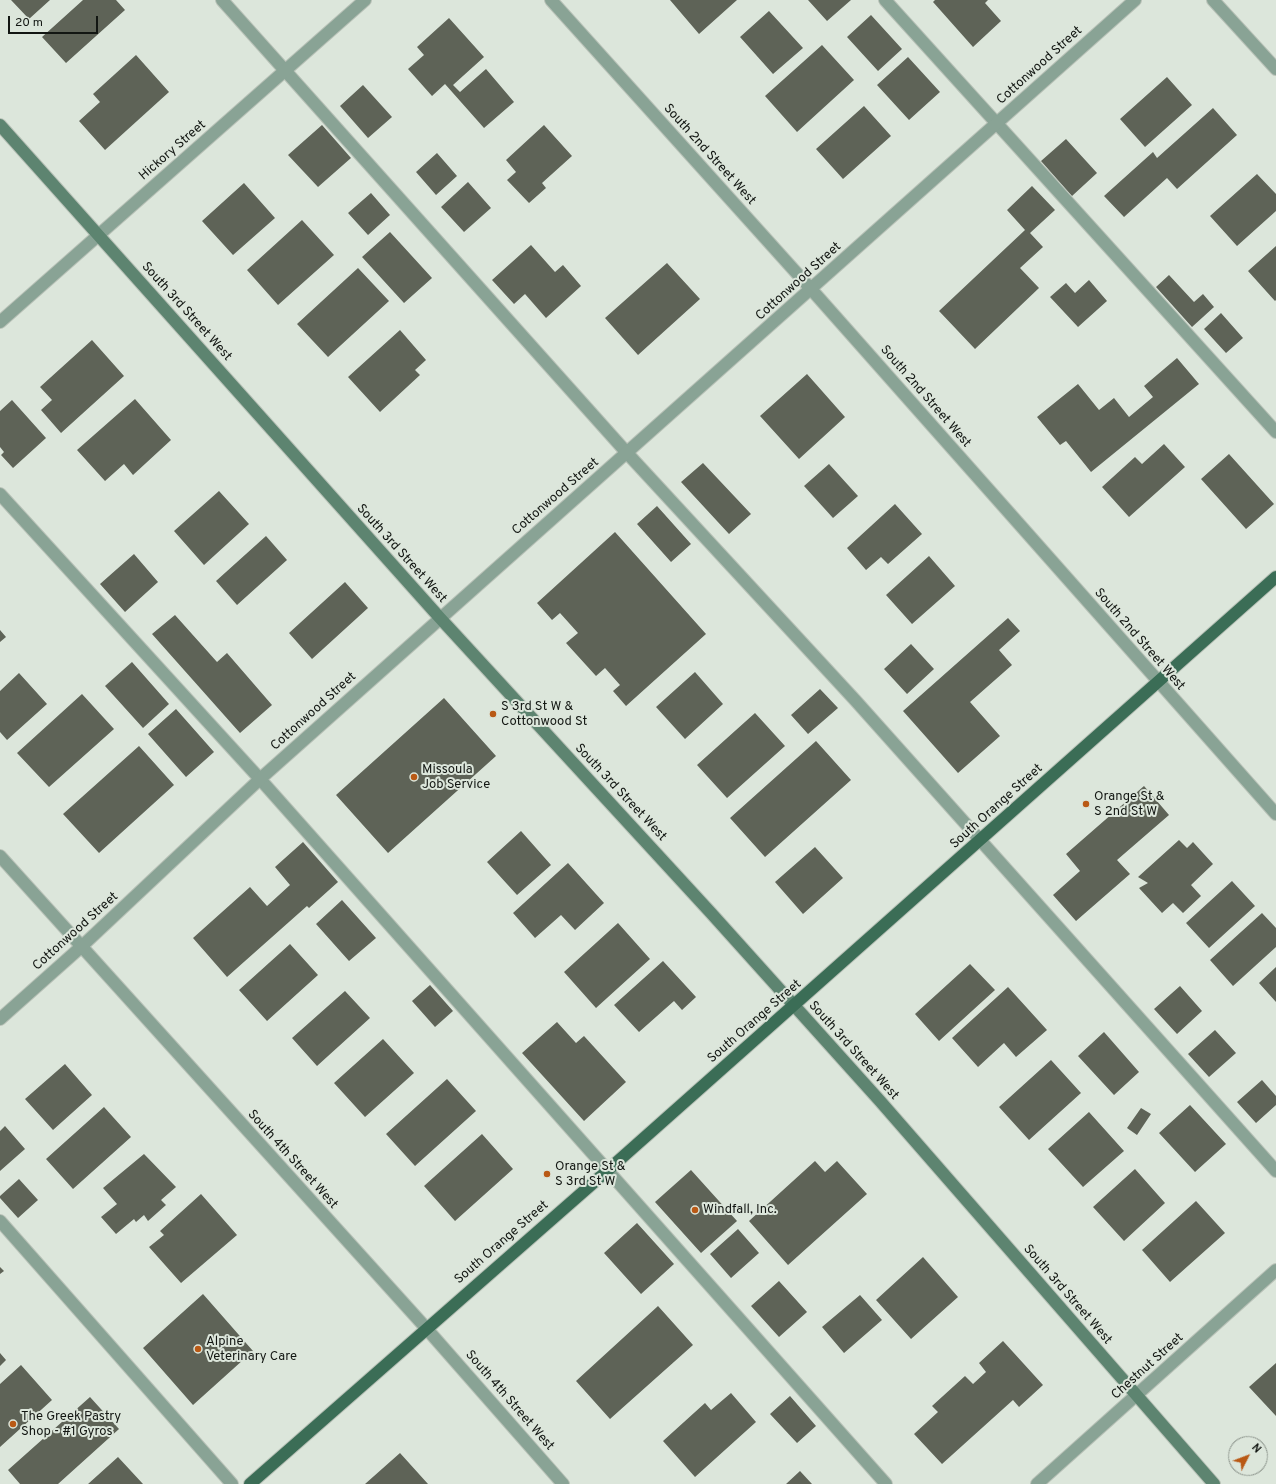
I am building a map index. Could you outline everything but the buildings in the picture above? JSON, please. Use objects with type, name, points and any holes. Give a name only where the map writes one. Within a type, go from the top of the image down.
[{"type":"main road","name":"South 3rd Street West","points":[[0,125],[440,618],[711,913],[880,1101],[1214,1484]]},
{"type":"main road","name":"South Orange Street","points":[[250,1484],[794,1006],[1276,577]]},
{"type":"street","points":[[222,0],[627,453],[855,700],[1276,1170]]},
{"type":"street","name":"Hickory Street","points":[[0,322],[365,0]]},
{"type":"street","name":"South 2nd Street West","points":[[551,0],[811,290],[1276,814]]},
{"type":"street","points":[[885,0],[1276,432]]},
{"type":"street","name":"Cottonwood Street","points":[[0,1018],[81,947],[260,779],[1135,0]]},
{"type":"street","points":[[1213,0],[1276,70]]},
{"type":"street","points":[[0,494],[260,779],[886,1484]]},
{"type":"street","name":"South 4th Street West","points":[[0,856],[426,1328],[562,1484]]},
{"type":"street","points":[[0,1221],[232,1484]]},
{"type":"street","name":"Chestnut Street","points":[[1037,1484],[1276,1270]]},
{"type":"place","name":"S 3rd St W & Cottonwood St","points":[[493,714]]},
{"type":"place","name":"Missoula Job Service","points":[[414,777]]},
{"type":"place","name":"Orange St & S 2nd St W","points":[[1086,804]]},
{"type":"place","name":"Orange St & S 3rd St W","points":[[547,1174]]},
{"type":"place","name":"Windfall, Inc.","points":[[695,1210]]},
{"type":"place","name":"Alpine Veterinary Care","points":[[198,1349]]},
{"type":"place","name":"The Greek Pastry Shop - #1 Gyros","points":[[13,1424]]}]
